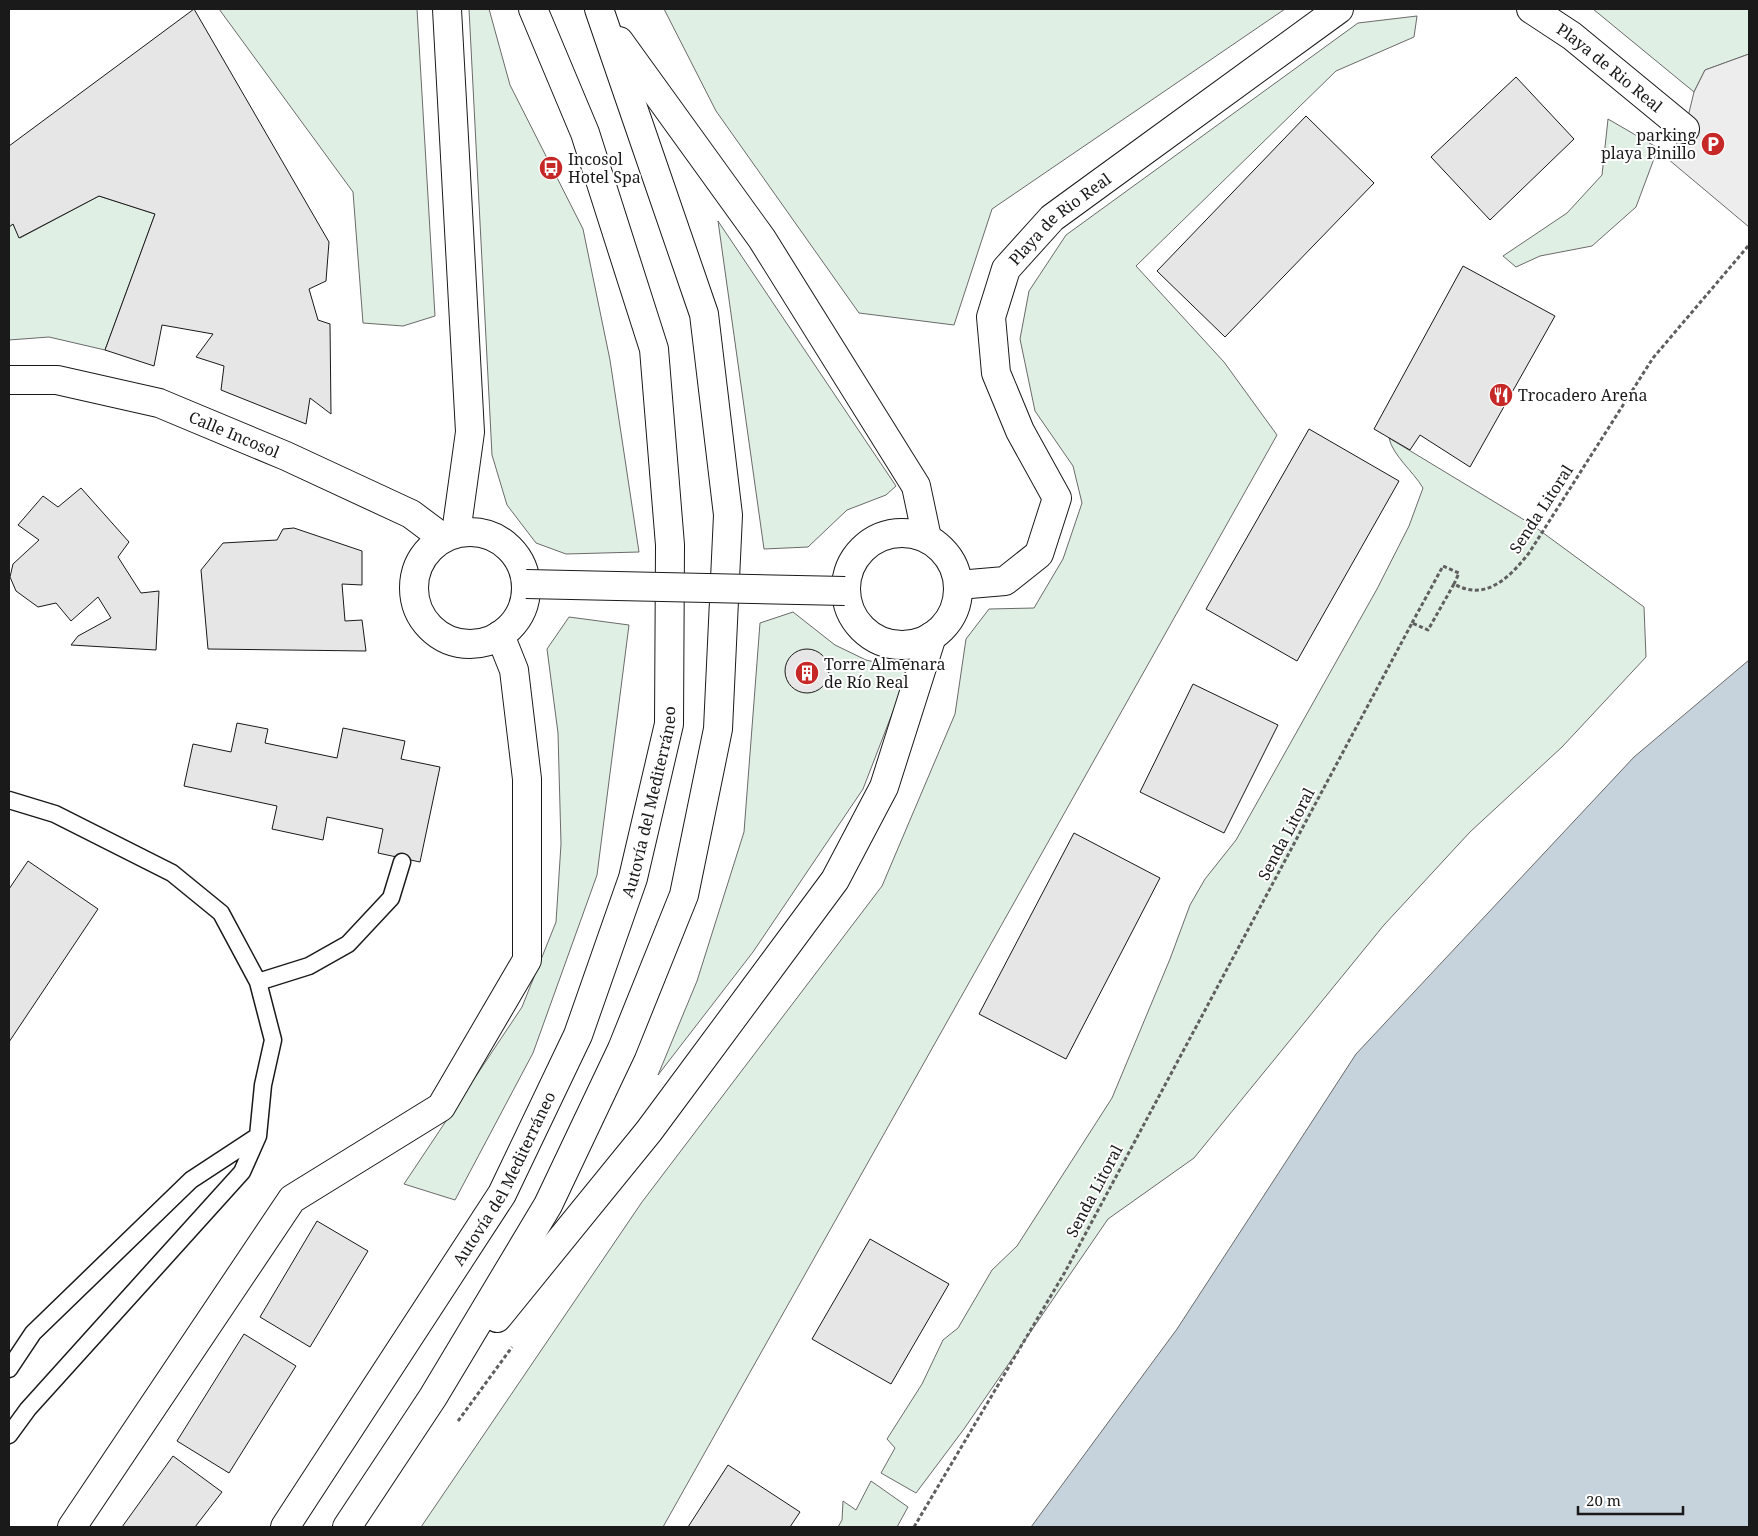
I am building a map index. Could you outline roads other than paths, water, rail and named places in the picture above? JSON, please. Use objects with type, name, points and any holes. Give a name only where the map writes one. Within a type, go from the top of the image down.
[{"type":"main road","points":[[447,9],[470,432],[449,536]]},
{"type":"main road","name":"Autovía del Mediterráneo","points":[[285,1527],[502,1194],[578,1034],[629,888],[670,724],[670,545],[654,349],[585,133],[533,9]]},
{"type":"main road","name":"Playa de Rio Real","points":[[958,585],[1005,581],[1039,554],[1057,498],[1020,431],[996,373],[991,317],[1006,268],[1052,218],[1339,9]]},
{"type":"main road","name":"Playa de Rio Real","points":[[1531,9],[1572,36],[1685,129]]},
{"type":"main road","points":[[601,13],[762,239],[916,486],[927,538]]},
{"type":"main road","points":[[347,1527],[433,1397],[548,1205],[622,1049],[684,895],[718,729],[728,515],[704,314],[601,13]]},
{"type":"main road","name":"Calle Incosol","points":[[9,380],[57,380],[159,403],[286,456],[411,514],[449,536]]},
{"type":"main road","points":[[472,531],[489,534],[504,542],[515,553],[523,568],[526,584],[525,599],[520,613],[512,626],[500,636],[484,643],[466,644],[448,640],[433,631],[422,617],[415,600],[414,582],[419,564],[428,549],[449,536],[472,531]]},
{"type":"main road","points":[[909,532],[927,538],[943,549],[954,566],[958,585],[957,600],[952,614],[943,627],[932,636],[908,644],[883,642],[868,634],[856,622],[848,607],[845,591],[848,572],[857,554],[871,541],[889,533],[909,532]]},
{"type":"main road","points":[[526,584],[845,591]]},
{"type":"main road","points":[[72,1527],[292,1200],[441,1107],[527,960],[527,779],[514,670],[500,636]]},
{"type":"main road","points":[[433,1397],[649,1130],[835,880],[884,787],[932,636]]},
{"type":"lane","points":[[9,800],[55,814],[172,873],[222,913],[258,982],[273,1040],[264,1085],[258,1136],[242,1172],[28,1409],[9,1435]]},
{"type":"lane","points":[[258,982],[309,966],[348,944],[391,898],[402,862]]},
{"type":"lane","points":[[9,1369],[33,1333],[191,1180],[258,1136]]},
{"type":"place","name":"parking playa Pinillo","points":[[1713,144]]},
{"type":"place","name":"Incosol Hotel Spa","points":[[551,168]]},
{"type":"place","name":"Trocadero Arena","points":[[1501,395]]},
{"type":"place","name":"Torre Almenara de Río Real","points":[[807,673]]}]
